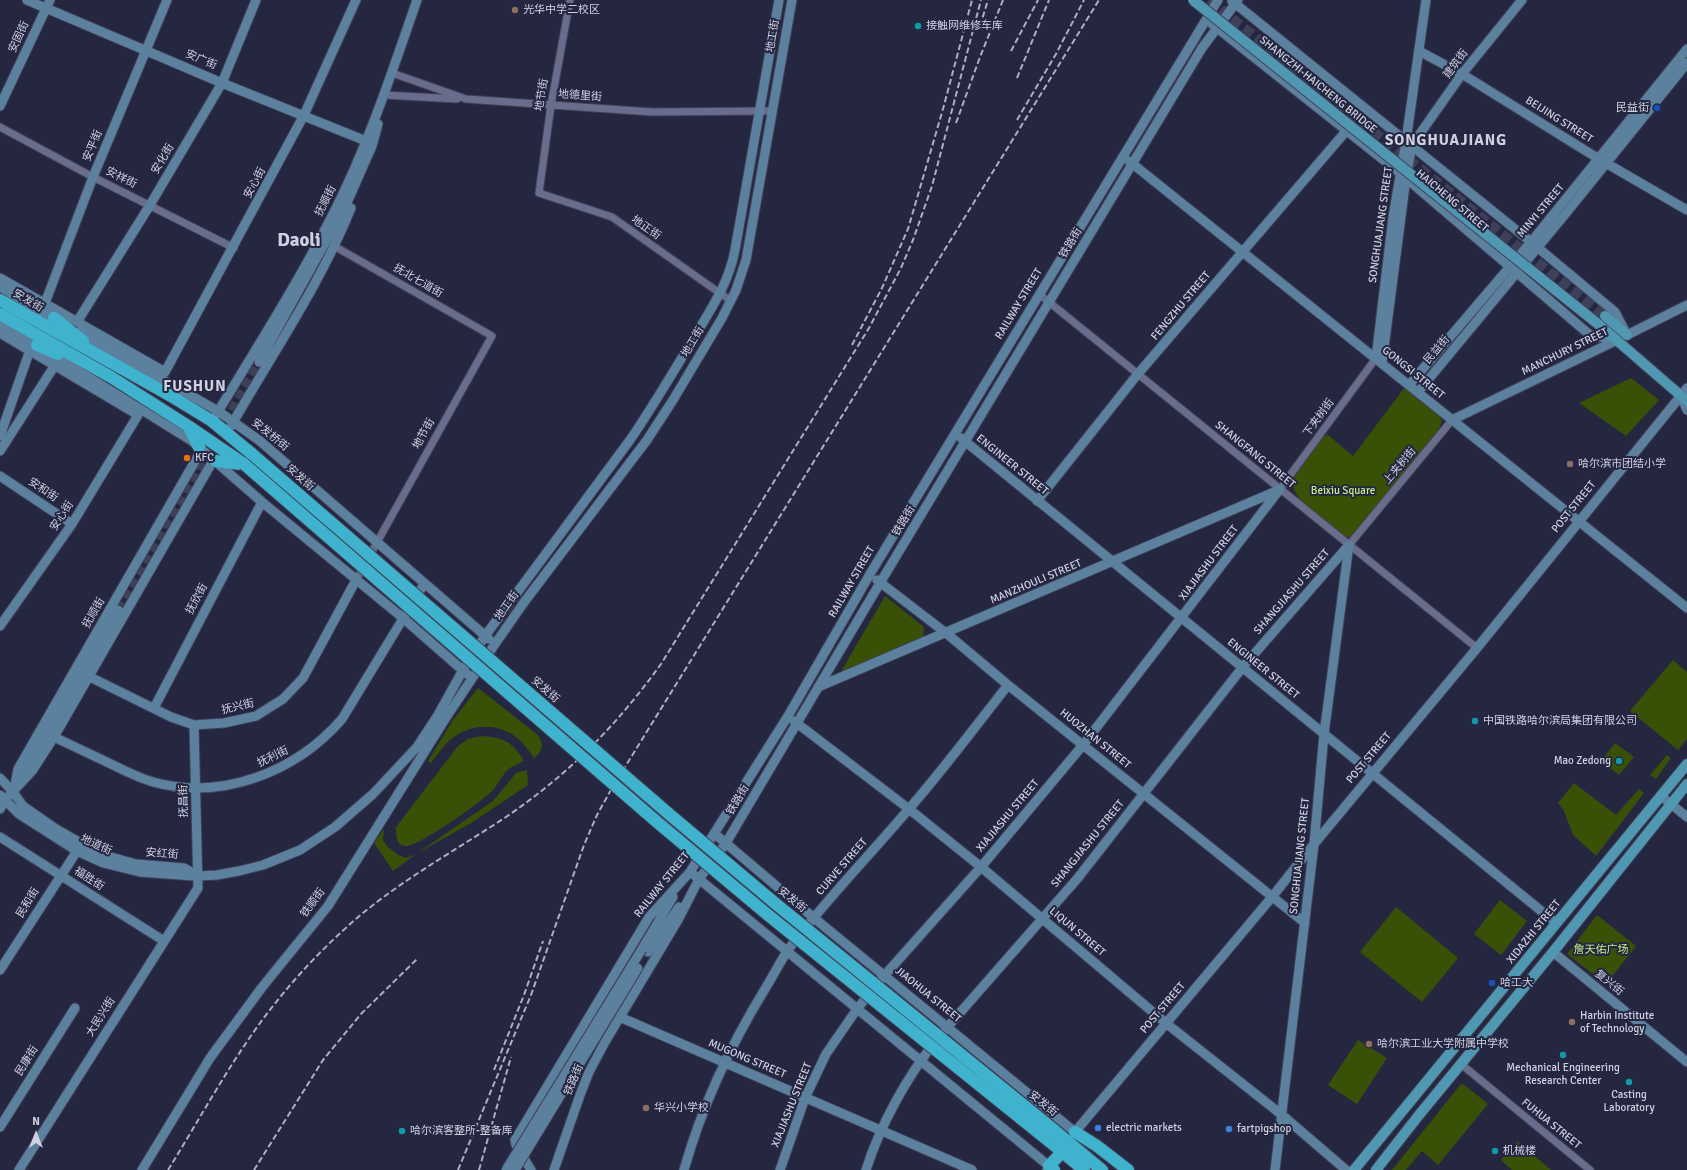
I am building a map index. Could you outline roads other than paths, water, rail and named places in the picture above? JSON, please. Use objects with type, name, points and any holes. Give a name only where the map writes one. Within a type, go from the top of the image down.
[{"type":"highway","name":"安发街","points":[[0,300],[116,366],[171,396],[215,416],[231,427],[252,454],[675,819],[1051,1135]]},
{"type":"highway","points":[[0,314],[111,377],[244,464],[663,827],[774,920],[1051,1135],[1059,1156],[1072,1170]]},
{"type":"highway","points":[[54,318],[116,366]]},
{"type":"highway","points":[[33,348],[111,377]]},
{"type":"highway","points":[[188,426],[208,454],[244,464]]},
{"type":"highway","name":"JIAOHUA STREET","points":[[1059,1156],[1097,1146],[1128,1170]]},
{"type":"highway","points":[[1059,1156],[1093,1154],[1112,1170]]},
{"type":"highway","name":"JIAOHUA STREET","points":[[1059,1156],[1084,1170]]},
{"type":"highway","name":"JIAOHUA STREET","points":[[1059,1156],[1102,1170]]},
{"type":"main road","name":"SHANGZHI-HAICHENG BRIDGE","points":[[1193,0],[1617,340]]},
{"type":"main road","points":[[1605,316],[1626,335]]},
{"type":"main road","points":[[1617,340],[1686,396]]},
{"type":"main road","name":"XIDAZHI STREET","points":[[1354,1170],[1687,764]]},
{"type":"main road","points":[[1376,1170],[1418,1115],[1553,952],[1687,784]]},
{"type":"street","name":"安广街","points":[[27,0],[48,4],[147,50],[366,141]]},
{"type":"street","name":"安平街","points":[[45,303],[93,177],[167,0]]},
{"type":"street","name":"安化街","points":[[77,322],[150,205],[222,82],[256,0]]},
{"type":"street","name":"安心街","points":[[165,372],[234,248],[304,115],[356,0]]},
{"type":"street","points":[[417,0],[384,95],[466,99]]},
{"type":"street","name":"地节街","points":[[539,194],[551,105],[570,0]]},
{"type":"street","name":"地工街","points":[[485,636],[630,440],[652,407],[720,294],[729,274],[734,257],[779,0]]},
{"type":"street","name":"地工街","points":[[495,644],[530,594],[647,440],[673,400],[731,301],[742,277],[746,260],[792,0]]},
{"type":"street","name":"RAILWAY STREET","points":[[531,1170],[516,1145],[515,1140],[649,917],[690,872],[788,716],[870,574],[1218,0]]},
{"type":"street","name":"SONGHUAJIANG STREET","points":[[1379,361],[1403,176],[1409,143],[1426,0]]},
{"type":"street","name":"建筑街","points":[[1409,143],[1522,0]]},
{"type":"street","name":"HAICHENG STREET","points":[[1235,1],[1615,312],[1626,335]]},
{"type":"street","name":"铁路街","points":[[554,1170],[564,1138],[589,1072],[605,1042],[678,920],[699,879],[726,843],[798,724],[880,583],[1202,48],[1235,1]]},
{"type":"street","name":"安固街","points":[[0,106],[48,4]]},
{"type":"street","name":"HAICHENG STREET","points":[[1207,19],[1403,176],[1590,335],[1617,340]]},
{"type":"street","name":"MINYI STREET","points":[[1410,385],[1509,266],[1534,245],[1603,161],[1687,49]]},
{"type":"street","name":"BEIJING STREET","points":[[1419,51],[1462,74],[1603,161],[1687,210]]},
{"type":"street","points":[[1603,161],[1687,63]]},
{"type":"street","name":"地德里街","points":[[392,74],[466,99],[652,112],[772,111]]},
{"type":"street","name":"抚顺街","points":[[215,416],[327,226],[352,174],[384,95]]},
{"type":"street","name":"抚顺街","points":[[258,362],[329,239],[372,146],[384,95]]},
{"type":"street","name":"安祥街","points":[[0,127],[93,177],[234,248]]},
{"type":"street","name":"FENGZHU STREET","points":[[1037,500],[1137,375],[1347,130]]},
{"type":"street","name":"GONGSI STREET","points":[[1124,156],[1687,608]]},
{"type":"street","name":"抚顺街","points":[[231,427],[286,333],[334,246],[353,201],[361,171]]},
{"type":"street","name":"地正街","points":[[539,194],[612,217],[731,301]]},
{"type":"street","name":"民益街","points":[[1418,392],[1517,273],[1534,245]]},
{"type":"street","name":"抚北七道街","points":[[334,246],[492,336]]},
{"type":"street","name":"安发街","points":[[0,278],[165,372]]},
{"type":"street","points":[[0,287],[54,318],[215,416]]},
{"type":"street","name":"SHANGFANG STREET","points":[[1039,294],[1137,375],[1477,648]]},
{"type":"street","name":"MANCHURY STREET","points":[[1452,420],[1687,306]]},
{"type":"street","points":[[0,324],[55,365],[0,451]]},
{"type":"street","points":[[0,333],[33,348],[181,433],[403,618],[472,678]]},
{"type":"street","name":"地节街","points":[[356,580],[492,336]]},
{"type":"street","points":[[0,436],[33,348]]},
{"type":"street","name":"下夹树街","points":[[1280,489],[1379,361]]},
{"type":"street","name":"安心街","points":[[0,626],[72,524],[138,415],[55,365]]},
{"type":"street","points":[[1686,396],[1687,410]]},
{"type":"street","name":"POST STREET","points":[[1059,1156],[1314,844],[1477,648],[1579,521],[1686,396]]},
{"type":"street","name":"上夹树街","points":[[1349,545],[1452,420]]},
{"type":"street","name":"安发桥街","points":[[231,427],[260,441],[495,644]]},
{"type":"street","name":"ENGINEER STREET","points":[[955,434],[1556,923]]},
{"type":"street","points":[[0,809],[3,797],[13,792],[32,771],[54,737],[208,454]]},
{"type":"street","name":"抚顺街","points":[[13,792],[18,769],[208,454]]},
{"type":"street","name":"安和街","points":[[0,476],[72,524]]},
{"type":"street","name":"MANZHOULI STREET","points":[[800,695],[1113,562],[1280,489]]},
{"type":"street","name":"XIAJIASHU STREET","points":[[780,1170],[806,1098],[826,1054],[857,1009],[884,976],[981,867],[1083,745],[1182,619],[1280,489]]},
{"type":"street","name":"抚欣街","points":[[154,708],[262,502]]},
{"type":"street","name":"SONGHUAJIANG STREET","points":[[1275,1170],[1314,844],[1324,734],[1349,545]]},
{"type":"street","name":"SHANGJIASHU STREET","points":[[866,1170],[881,1131],[920,1060],[947,1027],[1077,879],[1242,668],[1349,545]]},
{"type":"street","name":"HUOZHAN STREET","points":[[870,574],[946,633],[1008,685],[1305,923]]},
{"type":"street","name":"抚兴街","points":[[88,676],[183,722],[194,725],[246,719],[266,711],[283,699],[303,678],[356,580]]},
{"type":"street","name":"抚利街","points":[[54,737],[139,777],[168,785],[212,787],[258,777],[289,764],[321,740],[342,720],[424,584]]},
{"type":"street","name":"抚顺街","points":[[13,792],[118,610]]},
{"type":"street","points":[[463,670],[485,636]]},
{"type":"street","name":"铁顺街","points":[[142,1170],[210,1058],[263,986],[328,906],[445,719],[495,644]]},
{"type":"street","name":"安红街","points":[[0,778],[23,806],[50,825],[100,854],[136,864],[184,868],[198,876],[239,872],[263,865],[300,850],[335,828],[373,794],[417,747],[438,716],[463,670]]},
{"type":"street","name":"CURVE STREET","points":[[684,1170],[708,1098],[724,1062],[749,1014],[788,951],[814,918],[909,809],[1008,685]]},
{"type":"street","name":"LIQUN STREET","points":[[788,716],[909,809],[981,867],[1167,1024],[1282,1115],[1346,1170]]},
{"type":"street","name":"抚昌街","points":[[194,725],[198,876]]},
{"type":"street","points":[[1661,796],[1687,816]]},
{"type":"street","name":"地道街","points":[[3,797],[19,814],[77,851],[103,863],[122,869],[159,874],[198,876]]},
{"type":"street","name":"JIAOHUA STREET","points":[[715,834],[814,918],[947,1027],[1059,1156]]},
{"type":"street","name":"福胜街","points":[[0,837],[164,941]]},
{"type":"street","name":"民和街","points":[[0,970],[60,875],[77,851]]},
{"type":"street","points":[[515,1170],[645,950],[676,893],[690,872]]},
{"type":"street","name":"JIAOHUA STREET","points":[[690,872],[920,1060],[1059,1156]]},
{"type":"street","name":"大民兴街","points":[[19,1170],[198,888],[198,876]]},
{"type":"street","points":[[645,950],[699,879]]},
{"type":"street","name":"铁路街","points":[[506,1170],[645,950]]},
{"type":"street","name":"复兴街","points":[[1553,952],[1687,1062]]},
{"type":"street","name":"民康街","points":[[0,1127],[75,1008]]},
{"type":"street","name":"MUGONG STREET","points":[[622,1018],[972,1170]]},
{"type":"street","name":"FUHUA STREET","points":[[1461,1064],[1590,1170]]},
{"type":"tunnel","points":[[1209,0],[1605,316]]},
{"type":"tunnel","points":[[118,610],[259,362]]},
{"type":"railway","points":[[852,345],[882,288],[908,229],[943,109],[972,0]]},
{"type":"railway","points":[[168,1170],[218,1086],[259,1025],[292,983],[323,949],[357,918],[393,890],[506,817],[551,784],[609,728],[627,708],[661,664],[869,328],[901,268],[913,240],[932,186],[981,0]]},
{"type":"railway","points":[[980,26],[988,0]]},
{"type":"railway","points":[[956,123],[1003,0]]},
{"type":"railway","points":[[1011,51],[1038,0]]},
{"type":"railway","points":[[1017,78],[1049,0]]},
{"type":"railway","points":[[1017,120],[1056,54],[1084,0]]},
{"type":"railway","points":[[458,1170],[531,995],[584,845],[597,815],[612,788],[1099,0]]},
{"type":"railway","points":[[494,1070],[524,995],[543,941]]},
{"type":"railway","points":[[254,1170],[323,1060],[361,1014],[417,959]]},
{"type":"railway","points":[[479,1170],[511,1057]]},
{"type":"place","name":"光华中学二校区","points":[[515,10]]},
{"type":"place","name":"接触网维修车库","points":[[918,26]]},
{"type":"place","name":"民益街","points":[[1657,108]]},
{"type":"place","name":"KFC","points":[[187,458]]},
{"type":"place","name":"哈尔滨市团结小学","points":[[1570,464]]},
{"type":"place","name":"中国铁路哈尔滨局集团有限公司","points":[[1475,721]]},
{"type":"place","name":"Mao Zedong","points":[[1619,761]]},
{"type":"place","name":"哈工大","points":[[1492,983]]},
{"type":"place","name":"Harbin Institute of Technology","points":[[1572,1022]]},
{"type":"place","name":"哈尔滨工业大学附属中学校","points":[[1369,1044]]},
{"type":"place","name":"Mechanical Engineering Research Center","points":[[1563,1055]]},
{"type":"place","name":"Casting Laboratory","points":[[1629,1082]]},
{"type":"place","name":"华兴小学校","points":[[646,1108]]},
{"type":"place","name":"electric markets","points":[[1098,1128]]},
{"type":"place","name":"fartpigshop","points":[[1229,1129]]},
{"type":"place","name":"哈尔滨客整所-整备库","points":[[402,1131]]},
{"type":"place","name":"机械楼","points":[[1495,1151]]},
{"type":"district","name":"SONGHUAJIANG","points":[[1446,141]]},
{"type":"district","name":"Daoli","points":[[299,241]]},
{"type":"district","name":"FUSHUN","points":[[195,387]]},
{"type":"park label","name":"Beixiu Square","points":[[1343,491]]},
{"type":"park label","name":"詹天佑广场","points":[[1601,950]]}]
